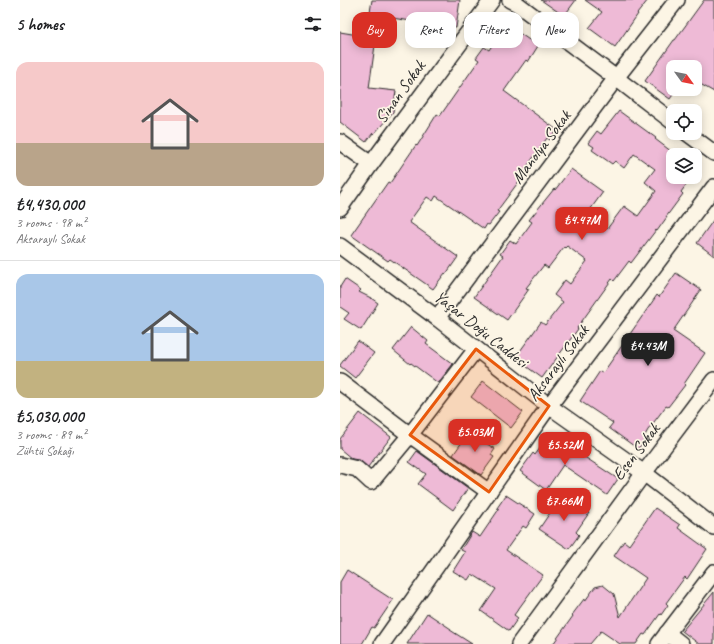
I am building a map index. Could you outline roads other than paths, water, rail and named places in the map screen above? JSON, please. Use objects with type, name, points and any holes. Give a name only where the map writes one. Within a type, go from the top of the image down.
[{"type":"street","name":"Sinan Sokak","points":[[340,208],[492,0]]},
{"type":"street","points":[[510,0],[666,117]]},
{"type":"street","name":"Manolya Sokak","points":[[437,318],[676,0]]},
{"type":"street","points":[[696,140],[714,154]]},
{"type":"street","points":[[340,142],[371,164]]},
{"type":"street","name":"Aksaraylı Sokak","points":[[382,644],[549,406],[714,187]]},
{"type":"street","name":"Yaşar Doğu Caddesi","points":[[340,246],[437,318],[549,406],[644,473],[714,527]]},
{"type":"street","points":[[340,465],[357,469],[371,482],[410,435],[476,349]]},
{"type":"street","name":"Esen Sokak","points":[[519,644],[714,380]]},
{"type":"street","points":[[340,382],[489,492]]},
{"type":"street","points":[[681,644],[663,638],[714,572]]}]
